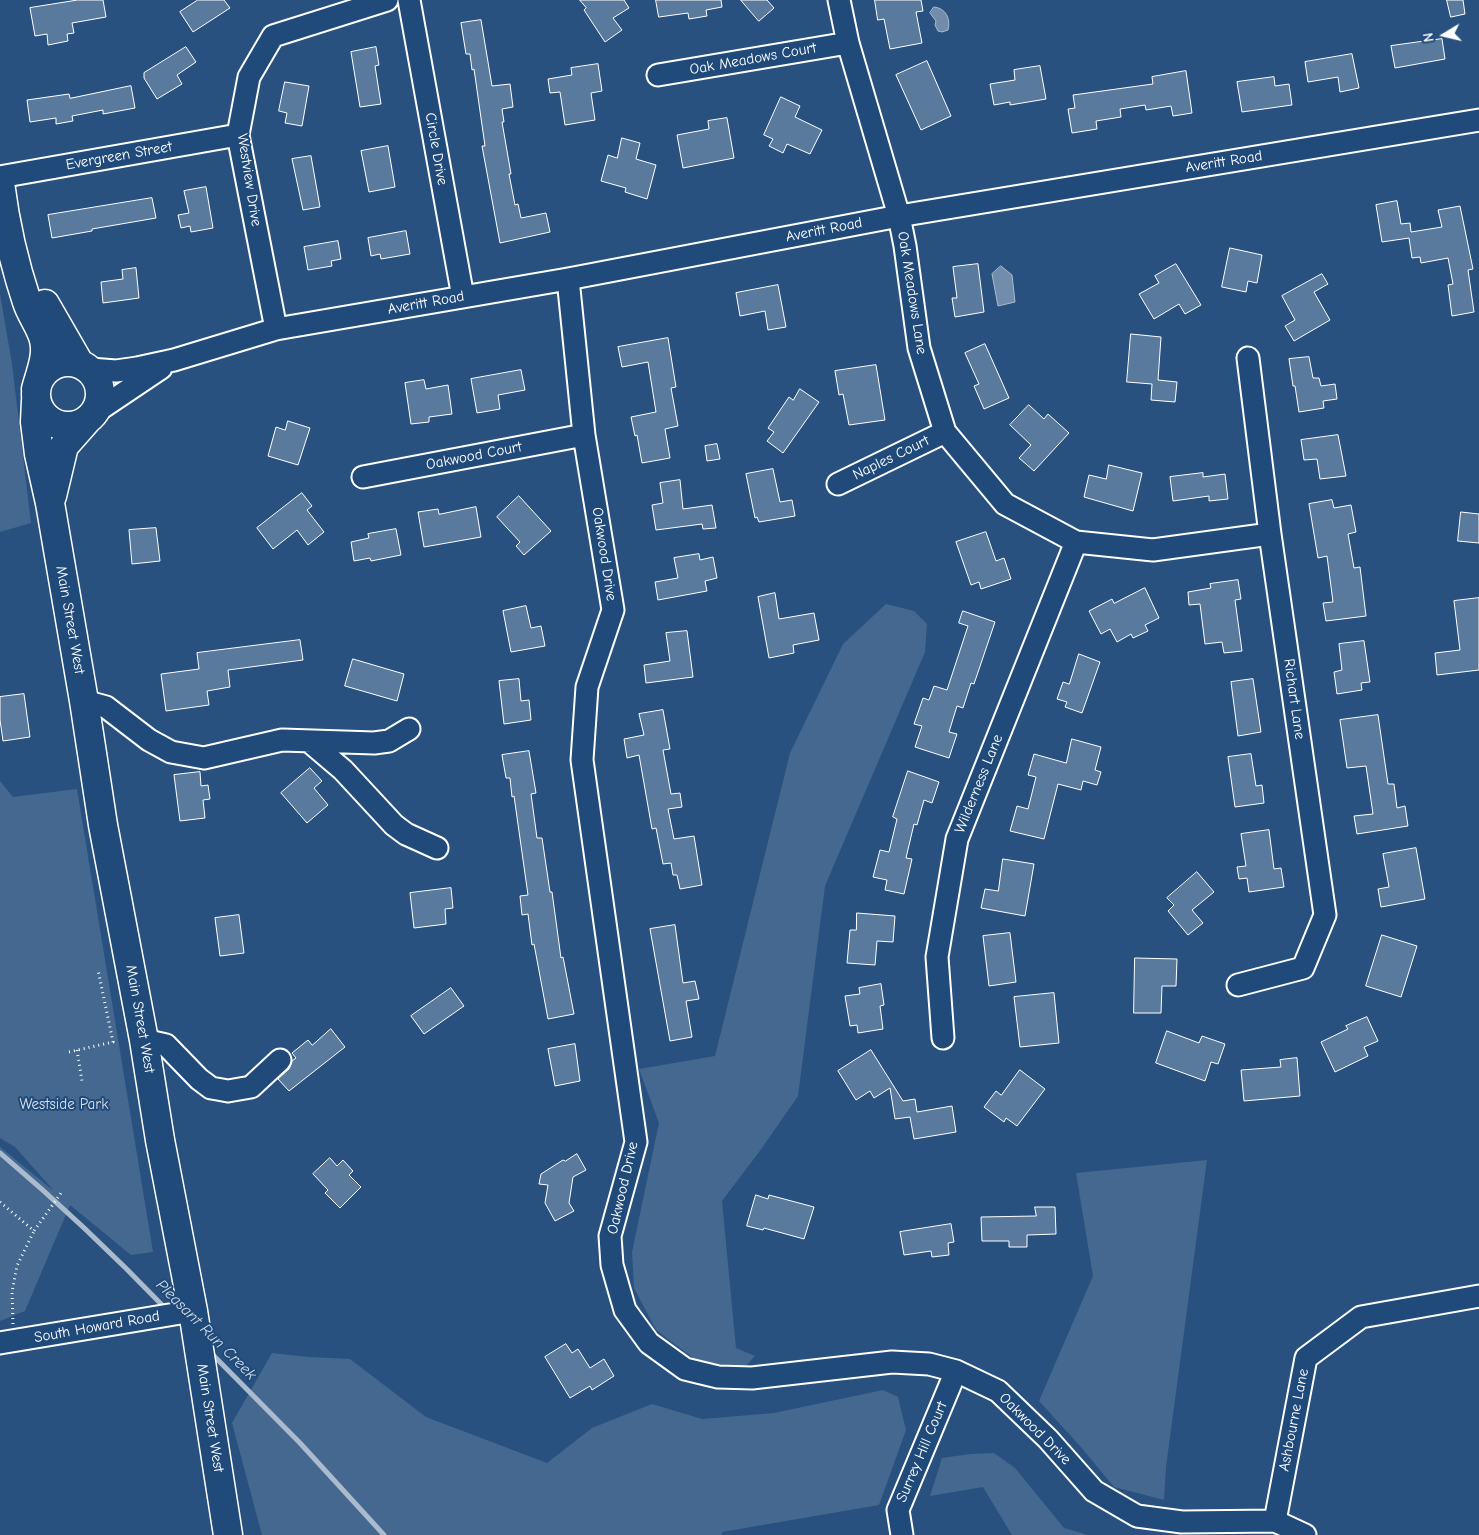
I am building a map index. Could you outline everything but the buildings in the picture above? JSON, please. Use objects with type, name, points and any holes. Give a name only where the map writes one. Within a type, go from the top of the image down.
[{"type":"main road","name":"Main Street West","points":[[0,183],[4,214],[19,279],[28,305],[45,340],[44,359],[36,395],[35,422],[39,454],[50,503],[103,825],[193,1311],[228,1535]]},
{"type":"main road","name":"Main Street West","points":[[4,214],[27,260],[48,310],[84,366],[99,382],[99,404],[64,446],[50,503]]},
{"type":"main road","points":[[84,366],[65,362],[54,364],[39,379],[36,395],[40,410],[46,418],[55,424],[71,426],[90,417]]},
{"type":"street","name":"Westview Drive","points":[[276,329],[238,135],[249,77],[273,36],[387,0]]},
{"type":"street","name":"Circle Drive","points":[[409,0],[463,297]]},
{"type":"street","name":"Oak Meadows Lane","points":[[839,0],[848,43],[899,216],[919,348],[944,432],[1006,504],[1076,542],[1153,550],[1270,534]]},
{"type":"street","name":"Oak Meadows Court","points":[[658,75],[848,43]]},
{"type":"street","name":"Averitt Road","points":[[84,366],[116,371],[137,368],[174,360],[276,329],[568,279],[899,216],[1479,120]]},
{"type":"street","name":"Evergreen Street","points":[[0,177],[238,135]]},
{"type":"street","name":"Oakwood Drive","points":[[568,279],[584,435],[613,610],[587,687],[582,760],[636,1142],[610,1236],[612,1265],[625,1310],[649,1343],[684,1369],[718,1378],[752,1378],[892,1362],[929,1364],[956,1371],[998,1391],[1048,1439],[1094,1491],[1137,1516],[1182,1522],[1275,1521],[1305,1535]]},
{"type":"street","name":"Richart Lane","points":[[1238,985],[1303,968],[1325,915],[1270,534],[1248,358]]},
{"type":"street","name":"Averitt Road","points":[[90,417],[146,377],[174,360]]},
{"type":"street","name":"Naples Court","points":[[838,484],[944,432]]},
{"type":"street","name":"Oakwood Court","points":[[363,477],[584,435]]},
{"type":"street","name":"Wilderness Lane","points":[[943,1038],[936,957],[956,838],[1076,542]]},
{"type":"street","points":[[84,701],[106,707],[149,740],[171,752],[204,758],[282,740],[374,743],[389,741],[409,728]]},
{"type":"street","points":[[310,742],[343,770],[394,825],[406,834],[437,848]]},
{"type":"street","points":[[144,1040],[166,1045],[199,1080],[210,1088],[228,1091],[251,1087],[280,1060]]},
{"type":"street","name":"Ashbourne Lane","points":[[1275,1521],[1306,1358],[1361,1317],[1479,1296]]},
{"type":"street","name":"South Howard Road","points":[[7,1342],[193,1311]]},
{"type":"street","name":"Surrey Hill Court","points":[[902,1535],[898,1510],[956,1371]]},
{"type":"path","points":[[69,1052],[113,1042],[98,970]]},
{"type":"path","points":[[77,1050],[82,1081]]},
{"type":"path","points":[[7,1342],[12,1292],[17,1266],[34,1231],[61,1192]]},
{"type":"path","points":[[0,1202],[34,1231]]},
{"type":"green space","points":[[0,294],[12,364],[31,523],[0,532]]},
{"type":"green space","points":[[886,604],[914,611],[927,624],[925,652],[825,886],[798,1096],[722,1201],[736,1348],[755,1356],[745,1367],[701,1364],[656,1330],[634,1288],[632,1252],[659,1123],[639,1069],[715,1056],[790,753],[843,644]]},
{"type":"green space","name":"Westside Park","points":[[0,781],[13,797],[77,789],[153,1252],[131,1255],[70,1205],[25,1311],[0,1321],[0,1147],[54,1191],[15,1147],[0,1138]]},
{"type":"green space","points":[[1207,1160],[1166,1467],[1164,1500],[1114,1487],[1039,1401],[1093,1276],[1076,1173]]},
{"type":"green space","points":[[272,1353],[350,1359],[426,1417],[547,1463],[592,1428],[652,1404],[702,1419],[774,1413],[883,1390],[898,1397],[906,1430],[879,1505],[722,1532],[722,1535],[262,1535],[232,1423]]},
{"type":"green space","points":[[994,1453],[1015,1468],[1064,1528],[1088,1535],[1012,1535],[983,1487],[930,1496],[942,1458]]},
{"type":"shaded area","points":[[934,7],[942,9],[947,15],[949,22],[948,30],[938,31],[935,25],[936,21],[930,13]]},
{"type":"shaded area","points":[[1001,266],[1012,275],[1015,302],[998,306],[992,274]]},
{"type":"waterway","name":"Pleasant Run Creek","points":[[0,1153],[85,1229],[167,1310]]},
{"type":"waterway","name":"Pleasant Run Creek","points":[[211,1353],[300,1443],[384,1535]]}]
